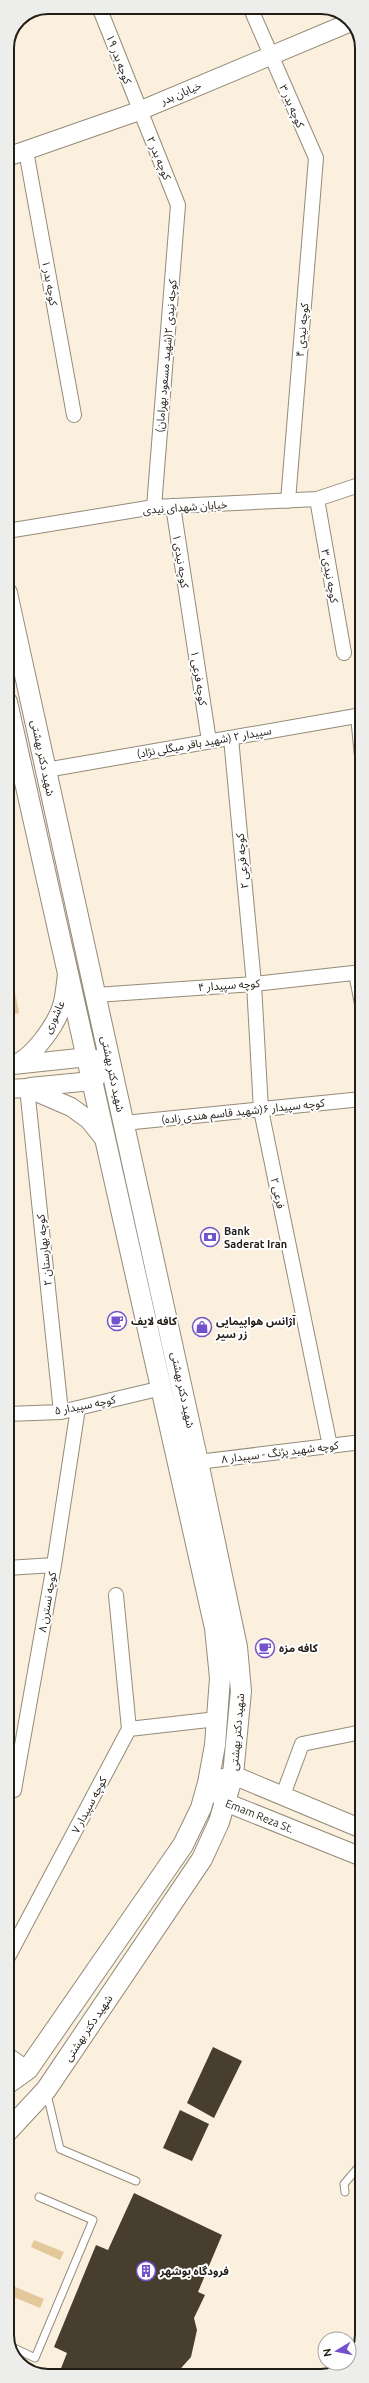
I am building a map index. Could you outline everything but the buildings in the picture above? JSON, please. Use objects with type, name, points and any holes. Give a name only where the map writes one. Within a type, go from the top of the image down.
[{"type":"main road","name":"شهید دکتر بهشتی","points":[[14,625],[198,1462],[237,1647],[241,1691],[233,1775],[225,1802],[202,1858],[46,2090],[14,2124]]},
{"type":"main road","name":"شهید دکتر بهشتی","points":[[14,733],[215,1628],[220,1678],[217,1719],[208,1783],[201,1808],[183,1845],[28,2069],[14,2079]]},
{"type":"street","name":"کوچه بدر ۱۹","points":[[102,14],[139,111]]},
{"type":"street","name":"کوچه بدر ۳","points":[[253,14],[269,55],[316,158]]},
{"type":"street","name":"خیابان بدر","points":[[14,155],[139,111],[269,55],[345,24]]},
{"type":"street","name":"کوچه بدر ۲","points":[[139,111],[178,205]]},
{"type":"street","name":"کوچه بدر ۱","points":[[26,151],[74,414]]},
{"type":"street","name":"کوچه نیدی ۴","points":[[288,501],[316,158]]},
{"type":"street","name":"کوچه نیدی ۲(شهید مسعود بهرامان)","points":[[154,507],[178,205]]},
{"type":"street","name":"خیابان شهدای نیدی","points":[[14,530],[154,507],[317,499],[355,486]]},
{"type":"street","name":"کوچه نیدی ۳","points":[[317,499],[344,653]]},
{"type":"street","name":"کوچه نیدی ۱","points":[[173,506],[189,615]]},
{"type":"street","name":"کوچه فرعی ۱","points":[[189,615],[209,741]]},
{"type":"street","name":"سپیدار ۲ (شهید باقر میگلی نژاد)","points":[[46,770],[355,717]]},
{"type":"street","name":"کوچه فرعی ۲","points":[[231,738],[254,984]]},
{"type":"street","name":"عاشوری","points":[[14,1063],[36,1049],[50,1030],[63,1004],[68,971]]},
{"type":"street","name":"کوچه سپیدار ۴","points":[[96,995],[254,984],[355,972]]},
{"type":"street","name":"فرعی ۲","points":[[254,984],[261,1110],[330,1446]]},
{"type":"street","points":[[14,1066],[88,1057],[111,1064]]},
{"type":"street","points":[[14,1089],[92,1081],[111,1064]]},
{"type":"street","points":[[27,1088],[71,1107],[89,1120],[106,1142]]},
{"type":"street","name":"کوچه بهارستان ۲","points":[[27,1088],[61,1412]]},
{"type":"street","name":"کوچه سپیدار ۶(شهید قاسم هندی زاده)","points":[[124,1123],[355,1100]]},
{"type":"street","name":"کوچه سپیدار ۵","points":[[14,1414],[61,1412],[162,1388]]},
{"type":"street","name":"کوچه نسترن ۸","points":[[14,1790],[54,1565],[78,1408]]},
{"type":"street","name":"کوچه شهید پژنگ - سپیدار ۸","points":[[198,1462],[355,1443]]},
{"type":"street","points":[[14,1568],[54,1565]]},
{"type":"street","points":[[116,1595],[129,1729],[217,1719]]},
{"type":"street","name":"کوچه سپیدار ۷","points":[[14,1946],[129,1729]]},
{"type":"street","points":[[283,1796],[302,1744],[355,1733]]},
{"type":"street","points":[[208,1783],[233,1775],[355,1826]]},
{"type":"street","name":"Emam Reza St.","points":[[208,1783],[225,1802],[355,1854]]},
{"type":"street","points":[[14,2059],[28,2069]]},
{"type":"lane","points":[[46,2090],[60,2149],[136,2181]]},
{"type":"lane","points":[[345,2192],[344,2184],[355,2171]]},
{"type":"lane","points":[[18,2350],[35,2358],[93,2220],[39,2197]]},
{"type":"shaded area","points":[[14,987],[19,1013],[14,1014]]},
{"type":"shaded area","points":[[34,2240],[64,2252],[60,2260],[31,2247]]},
{"type":"shaded area","points":[[14,2286],[44,2299],[40,2308],[14,2297]]},
{"type":"place","name":"Bank Saderat Iran","points":[[210,1237]]},
{"type":"place","name":"کافه لایف","points":[[117,1321]]},
{"type":"place","name":"آژانس هواپیمایی زر سیر","points":[[202,1327]]},
{"type":"place","name":"کافه مزه","points":[[265,1648]]},
{"type":"place","name":"فرودگاه بوشهر","points":[[146,2271]]}]
